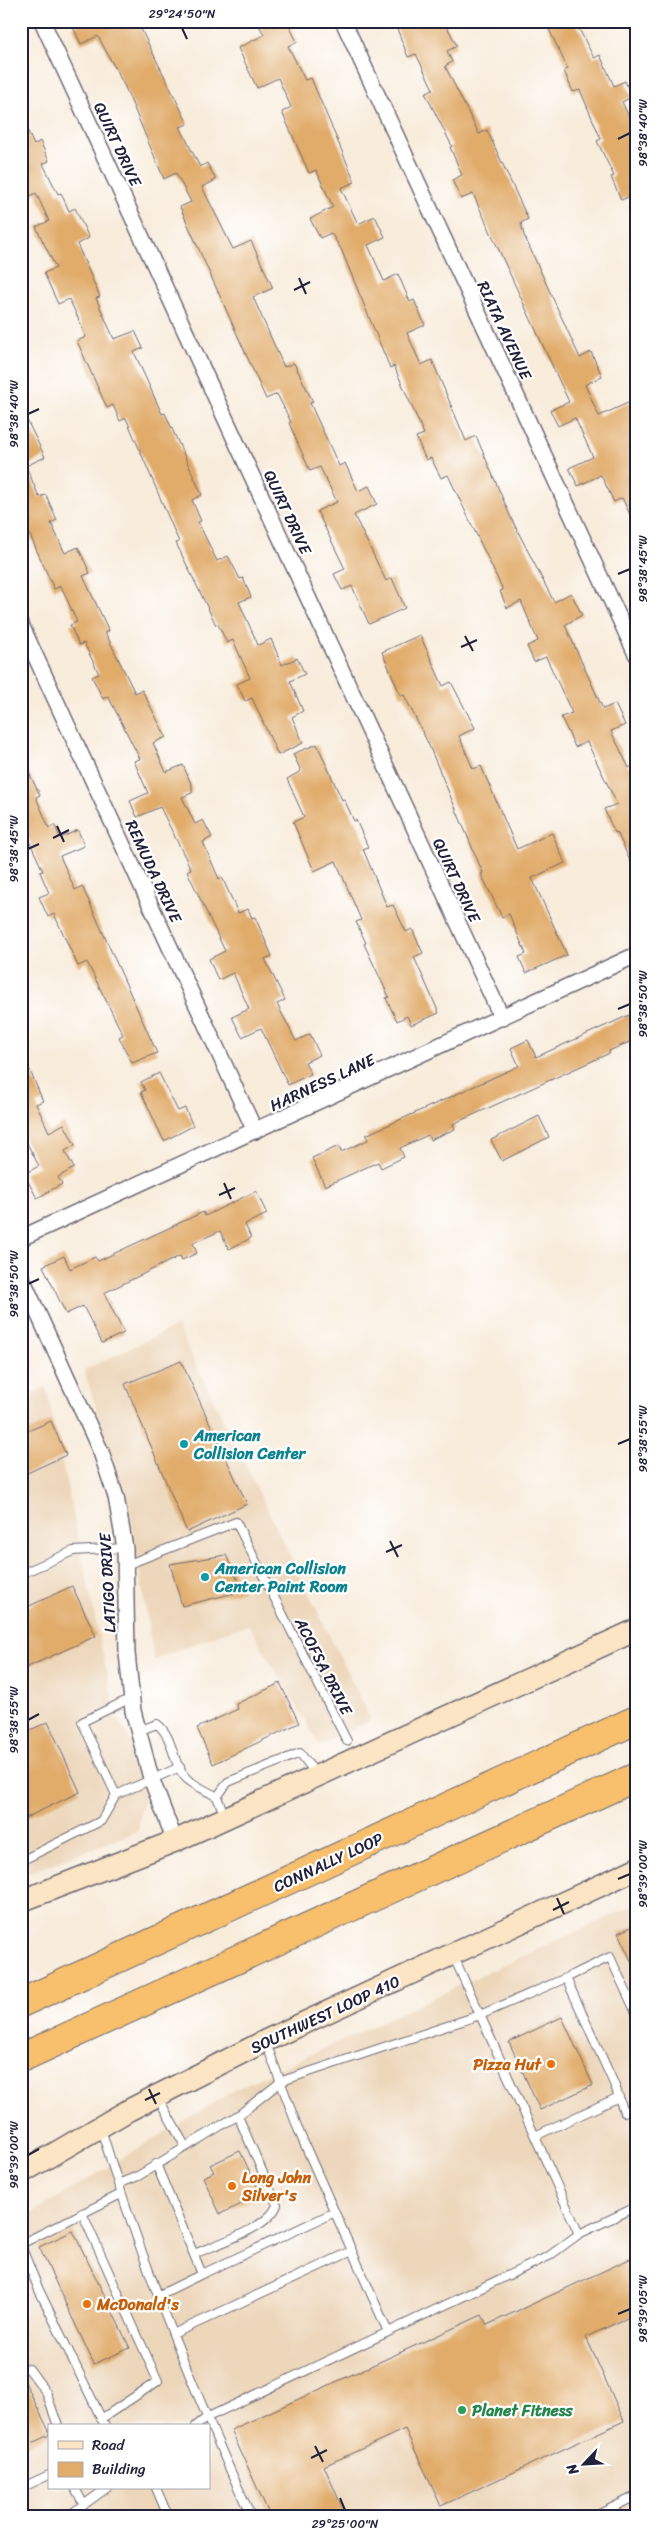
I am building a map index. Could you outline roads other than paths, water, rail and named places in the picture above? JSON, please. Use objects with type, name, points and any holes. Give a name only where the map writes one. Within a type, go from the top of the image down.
[{"type":"highway","name":"CONNALLY LOOP","points":[[21,2003],[636,1720]]},
{"type":"highway","points":[[21,2058],[636,1777]]},
{"type":"main road","points":[[21,1901],[175,1841],[636,1630]]},
{"type":"main road","name":"SOUTHWEST LOOP 410","points":[[21,2173],[157,2096],[265,2041],[636,1869]]},
{"type":"street","name":"QUIRT DRIVE","points":[[42,21],[502,1018]]},
{"type":"street","name":"RIATA AVENUE","points":[[343,21],[636,654]]},
{"type":"street","name":"REMUDA DRIVE","points":[[21,625],[256,1131]]},
{"type":"street","name":"HARNESS LANE","points":[[21,1238],[636,956]]},
{"type":"street","name":"LATIGO DRIVE","points":[[21,1276],[101,1452],[116,1497],[125,1548],[127,1653],[132,1698],[138,1731],[151,1778],[175,1841]]},
{"type":"lane","name":"ACOFSA DRIVE","points":[[126,1565],[236,1522],[347,1741]]},
{"type":"lane","points":[[21,1574],[73,1551],[125,1548]]},
{"type":"lane","points":[[116,1795],[82,1722],[132,1698]]},
{"type":"lane","points":[[138,1731],[157,1724],[166,1731],[180,1767],[187,1779],[217,1797],[226,1818]]},
{"type":"lane","points":[[217,1797],[228,1782],[300,1753],[318,1776]]},
{"type":"lane","points":[[21,1861],[100,1821],[116,1795],[151,1778],[180,1767]]},
{"type":"lane","points":[[452,1954],[579,2234]]},
{"type":"lane","points":[[118,2184],[238,2116],[282,2081],[480,2015],[610,1958],[636,2013]]},
{"type":"lane","points":[[566,1978],[624,2112],[636,2107]]},
{"type":"lane","points":[[265,2041],[282,2081],[300,2134],[388,2332]]},
{"type":"lane","points":[[157,2096],[185,2146]]},
{"type":"lane","points":[[535,2136],[619,2097]]},
{"type":"lane","points":[[194,2254],[264,2222],[274,2214],[277,2205],[238,2116]]},
{"type":"lane","points":[[101,2127],[121,2194],[209,2424]]},
{"type":"lane","points":[[156,2164],[202,2274]]},
{"type":"lane","points":[[82,2213],[158,2381],[103,2422],[39,2290],[21,2245],[82,2213],[121,2194]]},
{"type":"lane","points":[[198,2424],[206,2418],[549,2256],[579,2234],[636,2207]]},
{"type":"lane","points":[[158,2295],[335,2212]]},
{"type":"lane","points":[[173,2334],[352,2251]]},
{"type":"lane","points":[[21,2368],[29,2369],[46,2392],[57,2424]]},
{"type":"lane","points":[[210,2427],[251,2516]]},
{"type":"lane","points":[[21,2488],[48,2475]]},
{"type":"lane","points":[[76,2490],[84,2505]]},
{"type":"lane","points":[[68,2516],[104,2490]]},
{"type":"lane","points":[[157,2490],[168,2516]]},
{"type":"lane","points":[[595,2516],[636,2496]]},
{"type":"place","name":"American Collision Center","points":[[184,1444]]},
{"type":"place","name":"American Collision Center Paint Room","points":[[205,1577]]},
{"type":"place","name":"Pizza Hut","points":[[551,2064]]},
{"type":"place","name":"Long John Silver's","points":[[232,2186]]},
{"type":"place","name":"McDonald's","points":[[87,2304]]},
{"type":"place","name":"Planet Fitness","points":[[462,2410]]}]
